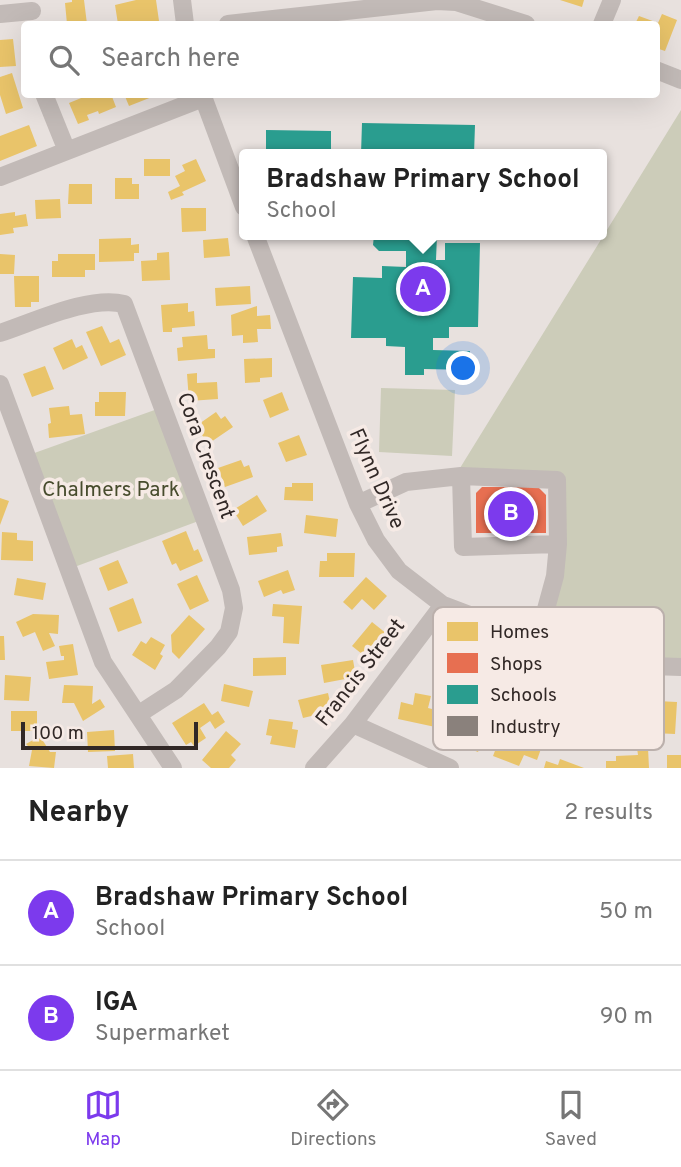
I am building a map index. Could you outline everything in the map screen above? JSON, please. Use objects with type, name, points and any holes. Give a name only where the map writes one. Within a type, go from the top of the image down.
[{"type":"street","points":[[182,0],[185,21]]},
{"type":"street","points":[[604,21],[612,0]]},
{"type":"street","points":[[255,21],[437,1],[456,2],[516,21]]},
{"type":"street","points":[[0,14],[32,12]]},
{"type":"street","points":[[660,72],[681,80]]},
{"type":"street","points":[[46,98],[66,151]]},
{"type":"street","points":[[0,177],[197,98]]},
{"type":"street","points":[[203,98],[239,194]]},
{"type":"street","name":"Flynn Drive","points":[[257,240],[358,504],[376,540],[399,571],[448,607]]},
{"type":"street","name":"Cora Crescent","points":[[0,333],[94,302],[112,301],[124,304],[231,590],[234,608],[229,632],[218,647],[176,690],[139,713]]},
{"type":"street","points":[[0,384],[103,662],[173,768]]},
{"type":"street","points":[[358,504],[406,482],[461,476],[557,480],[558,544],[555,576],[547,607]]},
{"type":"street","points":[[461,476],[463,547],[558,544]]},
{"type":"street","name":"Francis Street","points":[[314,768],[353,724],[433,618]]},
{"type":"street","points":[[353,724],[450,768]]},
{"type":"green space","points":[[681,110],[681,667],[664,664],[664,607],[547,607],[555,576],[557,480],[460,468],[601,240],[607,240],[607,230]]},
{"type":"green space","points":[[381,388],[455,390],[452,456],[379,452]]},
{"type":"green space","name":"Chalmers Park","points":[[163,407],[204,519],[69,569],[26,456]]},
{"type":"building: Homes","points":[[84,0],[87,21],[67,21],[65,3]]},
{"type":"building: Homes","points":[[136,0],[156,0],[159,21],[118,21],[115,5]]},
{"type":"building: Homes","points":[[560,0],[584,0],[582,7]]},
{"type":"building: Homes","points":[[662,14],[677,20],[665,51],[660,49],[659,21]]},
{"type":"building: Homes","points":[[639,16],[653,21],[636,21]]},
{"type":"building: Homes","points":[[13,39],[16,66],[0,67],[0,40]]},
{"type":"building: Homes","points":[[12,73],[23,108],[6,114],[0,95],[0,77]]},
{"type":"building: Homes","points":[[81,98],[113,98],[116,107],[99,114],[98,111],[87,115],[89,120],[78,124],[69,103]]},
{"type":"building: Homes","points":[[126,98],[149,98],[129,106]]},
{"type":"building: Homes","points":[[29,125],[37,146],[0,161],[0,136]]},
{"type":"building: Homes","points":[[144,159],[170,159],[170,176],[144,176]]},
{"type":"building: Homes","points":[[196,159],[206,181],[171,200],[168,192],[180,186],[175,176],[185,171],[182,165]]},
{"type":"building: Homes","points":[[115,178],[132,178],[132,184],[139,184],[139,199],[115,199]]},
{"type":"building: Homes","points":[[69,184],[92,184],[92,204],[68,204]]},
{"type":"building: Homes","points":[[60,199],[61,218],[36,219],[35,200]]},
{"type":"building: Homes","points":[[181,208],[206,208],[206,231],[182,232]]},
{"type":"building: Homes","points":[[15,212],[15,216],[26,214],[28,226],[13,228],[14,233],[0,235],[0,214]]},
{"type":"building: Homes","points":[[131,238],[131,245],[139,244],[139,253],[134,253],[134,261],[99,262],[99,239]]},
{"type":"building: Homes","points":[[228,238],[230,256],[204,258],[203,240]]},
{"type":"building: Homes","points":[[169,252],[170,280],[142,281],[141,261],[157,260],[157,253]]},
{"type":"building: Homes","points":[[0,254],[15,255],[14,274],[0,274]]},
{"type":"building: Homes","points":[[58,254],[95,254],[95,270],[85,270],[85,277],[52,277],[52,261],[58,261]]},
{"type":"building: Homes","points":[[14,276],[39,276],[39,302],[31,302],[31,307],[15,307]]},
{"type":"building: Homes","points":[[250,286],[251,304],[216,306],[215,288]]},
{"type":"building: Homes","points":[[188,303],[188,312],[194,311],[195,326],[172,328],[172,332],[163,332],[161,305]]},
{"type":"building: Homes","points":[[257,306],[257,316],[270,315],[271,329],[257,329],[258,342],[243,343],[243,335],[232,336],[231,315]]},
{"type":"building: Homes","points":[[102,326],[110,343],[119,339],[126,355],[101,366],[86,332]]},
{"type":"building: Homes","points":[[207,335],[208,349],[215,349],[215,358],[178,361],[177,348],[183,347],[182,337]]},
{"type":"building: Homes","points":[[72,339],[76,348],[82,345],[88,358],[63,370],[53,348]]},
{"type":"building: Homes","points":[[272,358],[272,377],[260,378],[260,382],[245,383],[244,359]]},
{"type":"building: Homes","points":[[45,366],[54,389],[32,397],[23,374]]},
{"type":"building: Homes","points":[[197,373],[197,383],[217,382],[218,399],[189,401],[187,374]]},
{"type":"building: Homes","points":[[99,392],[126,392],[125,416],[95,416],[95,402],[99,402]]},
{"type":"building: Homes","points":[[282,392],[289,410],[270,418],[263,400]]},
{"type":"building: Homes","points":[[69,406],[70,415],[82,414],[85,434],[49,438],[49,408]]},
{"type":"building: Homes","points":[[216,412],[221,419],[225,416],[233,427],[208,444],[196,426]]},
{"type":"building: Homes","points":[[299,435],[307,455],[286,462],[278,443]]},
{"type":"building: Homes","points":[[241,460],[244,467],[249,465],[253,477],[225,487],[218,468]]},
{"type":"building: Homes","points":[[292,483],[313,483],[313,501],[284,500],[285,487],[292,487]]},
{"type":"building: Homes","points":[[257,495],[267,511],[243,526],[233,510]]},
{"type":"building: Homes","points":[[0,498],[9,501],[0,525]]},
{"type":"building: Homes","points":[[306,515],[338,519],[336,537],[304,533]]},
{"type":"building: Homes","points":[[186,531],[194,551],[198,549],[203,561],[180,571],[176,563],[172,565],[162,541]]},
{"type":"building: Homes","points":[[2,532],[17,533],[17,540],[33,541],[33,561],[1,560]]},
{"type":"building: Homes","points":[[281,533],[283,546],[277,547],[277,552],[249,555],[247,537]]},
{"type":"building: Homes","points":[[327,553],[355,553],[354,577],[319,577],[320,561],[327,561]]},
{"type":"building: Homes","points":[[118,560],[128,583],[108,591],[99,568]]},
{"type":"building: Homes","points":[[288,570],[295,590],[283,594],[281,590],[264,597],[258,581]]},
{"type":"building: Homes","points":[[197,575],[209,601],[190,610],[177,584]]},
{"type":"building: Homes","points":[[366,577],[387,596],[374,610],[362,599],[352,610],[343,602]]},
{"type":"building: Homes","points":[[17,578],[46,583],[43,600],[14,595]]},
{"type":"building: Homes","points":[[133,598],[142,623],[118,632],[109,608]]},
{"type":"building: Homes","points":[[273,604],[302,606],[299,644],[283,643],[284,617],[272,616]]},
{"type":"building: Homes","points":[[33,614],[59,615],[58,634],[49,633],[55,646],[43,651],[35,632],[23,637],[16,622]]},
{"type":"building: Homes","points":[[189,615],[205,629],[179,659],[172,652],[171,635]]},
{"type":"building: Homes","points":[[372,622],[392,638],[372,662],[352,646]]},
{"type":"building: Homes","points":[[0,636],[4,636],[5,660],[0,660]]},
{"type":"building: Homes","points":[[151,637],[165,645],[160,654],[163,656],[155,670],[132,655],[141,641],[146,644]]},
{"type":"building: Homes","points":[[73,644],[78,675],[49,679],[46,662],[64,660],[59,646]]},
{"type":"building: Homes","points":[[286,657],[286,675],[253,676],[253,658]]},
{"type":"building: Homes","points":[[353,660],[356,677],[324,683],[321,665]]},
{"type":"building: Homes","points":[[5,675],[31,677],[29,701],[4,700]]},
{"type":"building: Homes","points":[[224,684],[253,691],[249,707],[221,701]]},
{"type":"building: Homes","points":[[64,685],[93,686],[92,704],[100,699],[105,707],[83,721],[74,703],[62,703]]},
{"type":"building: Homes","points":[[328,693],[332,711],[303,718],[298,700]]},
{"type":"building: Homes","points":[[415,693],[431,696],[428,708],[433,709],[433,726],[398,719],[401,702],[413,705]]},
{"type":"building: Homes","points":[[664,701],[677,702],[675,734],[664,734]]},
{"type":"building: Homes","points":[[204,703],[212,715],[218,711],[225,722],[215,729],[210,721],[200,728],[206,738],[194,746],[191,742],[186,745],[172,723]]},
{"type":"building: Homes","points":[[11,711],[37,711],[37,731],[11,731]]},
{"type":"building: Homes","points":[[269,719],[293,722],[292,729],[298,730],[295,748],[270,744],[272,736],[266,735]]},
{"type":"building: Homes","points":[[114,730],[115,751],[88,752],[87,732]]},
{"type":"building: Homes","points":[[226,731],[241,744],[231,755],[236,760],[229,768],[211,768],[202,760]]},
{"type":"building: Homes","points":[[40,736],[50,752],[56,752],[54,768],[29,766],[32,750],[26,744]]},
{"type":"building: Homes","points":[[495,750],[541,750],[537,760],[524,755],[519,766],[493,756]]},
{"type":"building: Homes","points":[[637,750],[648,750],[649,768],[606,768],[606,761],[616,761],[616,756],[638,755]]},
{"type":"building: Homes","points":[[133,754],[134,768],[108,768],[107,756]]},
{"type":"building: Homes","points":[[667,755],[681,755],[681,768],[667,768]]},
{"type":"building: Homes","points":[[560,759],[584,768],[544,768],[546,761],[558,765]]},
{"type":"building: Shops","points":[[482,487],[538,487],[546,495],[546,533],[476,533],[476,493]]},
{"type":"building: Schools","points":[[362,123],[475,125],[474,149],[361,149]]},
{"type":"building: Schools","points":[[266,130],[331,131],[331,149],[266,149]]},
{"type":"building: Schools","points":[[374,240],[437,240],[436,260],[445,260],[445,243],[480,243],[478,327],[449,327],[449,338],[433,338],[433,350],[470,351],[470,370],[424,369],[424,375],[405,375],[405,347],[386,346],[386,338],[351,338],[353,277],[382,278],[382,266],[406,267],[406,251],[379,251],[373,245]]},
{"type":"place","name":"Bradshaw Primary School","points":[[423,289]]},
{"type":"place","name":"IGA","points":[[511,514]]}]
